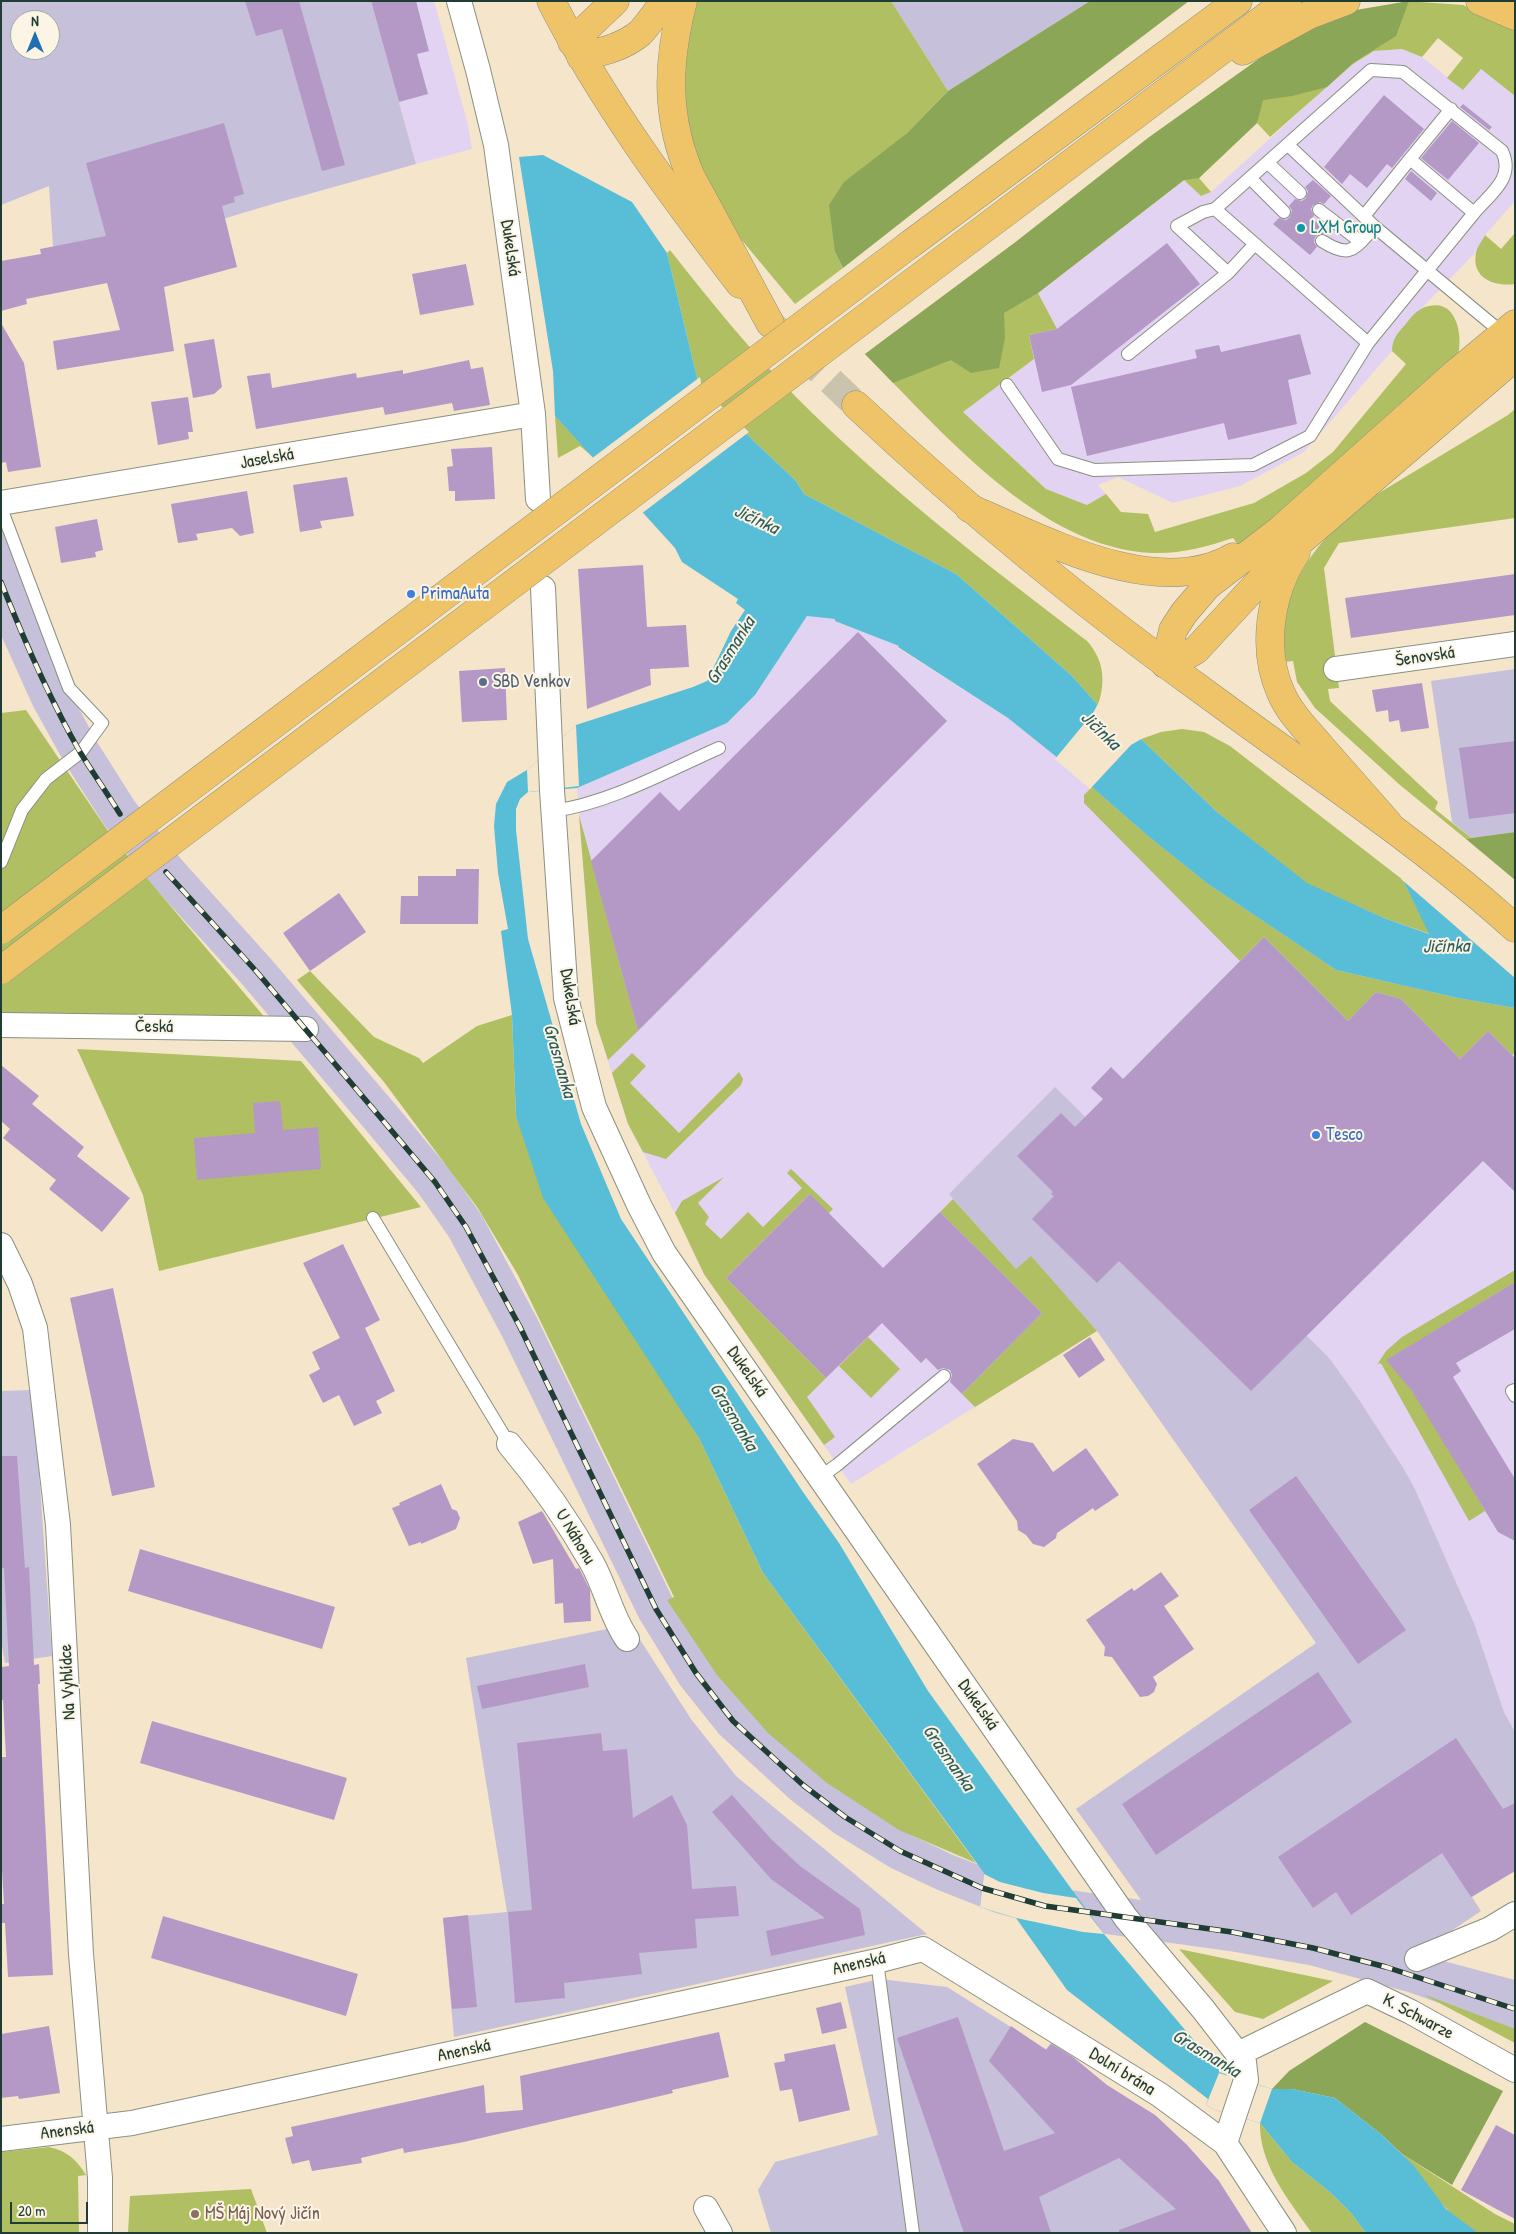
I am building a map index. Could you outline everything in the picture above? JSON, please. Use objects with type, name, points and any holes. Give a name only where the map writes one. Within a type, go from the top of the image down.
[{"type":"main road","points":[[551,1],[577,50],[674,199],[770,323],[691,177],[680,153],[674,126],[670,72],[673,45],[683,1]]},
{"type":"main road","points":[[577,50],[615,1]]},
{"type":"main road","points":[[577,50],[612,49],[627,42],[640,32],[665,1]]},
{"type":"main road","points":[[1137,76],[1214,1]]},
{"type":"main road","points":[[1,930],[909,245],[1238,1]]},
{"type":"main road","points":[[1,970],[1287,1]]},
{"type":"main road","points":[[1152,101],[1309,15],[1346,1]]},
{"type":"main road","points":[[1480,1],[1515,16]]},
{"type":"main road","points":[[1165,664],[1178,660],[1196,650],[1266,573],[1512,340]]},
{"type":"main road","points":[[1165,664],[1173,630],[1207,586],[1280,530],[1456,372],[1512,340]]},
{"type":"main road","points":[[856,405],[969,508],[1165,664],[1388,823],[1515,928]]},
{"type":"main road","points":[[969,508],[1068,550],[1150,572],[1182,572],[1226,561],[1280,530]]},
{"type":"main road","points":[[1316,526],[1290,561],[1278,588],[1274,606],[1271,641],[1276,677],[1281,693],[1294,715],[1388,823]]},
{"type":"street","name":"Dukelská","points":[[459,1],[496,145],[533,414],[538,498]]},
{"type":"street","name":"Jaselská","points":[[1,504],[533,414]]},
{"type":"street","name":"Dukelská","points":[[543,588],[550,749],[566,998],[594,1107],[639,1206],[664,1253],[1126,1918],[1236,2050]]},
{"type":"street","name":"Šenovská","points":[[1336,669],[1515,644]]},
{"type":"street","name":"Česká","points":[[1,1025],[306,1029]]},
{"type":"street","name":"Na Vyhlídce","points":[[1,1245],[20,1284],[35,1328],[58,1525],[81,1954],[100,2178],[100,2233]]},
{"type":"street","name":"U Náhonu","points":[[509,1444],[540,1481],[593,1564],[617,1625],[627,1639]]},
{"type":"street","points":[[1418,1960],[1490,1929],[1515,1914]]},
{"type":"street","name":"Anenská","points":[[1,2139],[142,2121],[877,1961],[924,1949]]},
{"type":"street","name":"Dolní brána","points":[[924,1949],[1160,2095],[1225,2143],[1284,2233]]},
{"type":"street","name":"K. Schwarze","points":[[1236,2050],[1367,1990],[1411,2012],[1515,2070]]},
{"type":"street","points":[[1225,2143],[1246,2080],[1244,2062],[1236,2050]]},
{"type":"street","points":[[706,2208],[720,2233]]},
{"type":"lane","points":[[1007,385],[1058,459],[1094,470],[1252,465],[1310,436],[1368,343],[1506,176],[1506,158],[1502,151],[1403,72],[1371,70],[1251,179],[1215,209],[1203,212],[1177,226],[1228,273]]},
{"type":"lane","points":[[1364,216],[1451,109]]},
{"type":"lane","points":[[1288,145],[1375,227],[1512,340]]},
{"type":"lane","points":[[1410,159],[1474,213]]},
{"type":"lane","points":[[1268,163],[1300,193]]},
{"type":"lane","points":[[1251,179],[1284,212]]},
{"type":"lane","points":[[1215,209],[1368,343]]},
{"type":"lane","points":[[1319,210],[1360,242]]},
{"type":"lane","points":[[1322,241],[1344,252],[1352,250],[1375,227]]},
{"type":"lane","points":[[1128,354],[1228,273],[1254,245]]},
{"type":"lane","points":[[1,508],[69,688],[102,723],[81,752],[46,779],[22,810],[1,862]]},
{"type":"lane","points":[[553,801],[578,807],[651,779],[719,748]]},
{"type":"lane","points":[[373,1218],[509,1444]]},
{"type":"lane","points":[[820,1477],[944,1376]]},
{"type":"lane","points":[[1515,1390],[1512,1392],[1515,1396]]},
{"type":"lane","points":[[877,1961],[913,2233]]},
{"type":"shaded area","points":[[1,1],[371,1],[416,164],[98,256],[53,246],[49,186],[1,205]]},
{"type":"shaded area","points":[[371,1],[434,1],[468,125],[472,149],[416,164]]},
{"type":"shaded area","points":[[891,1],[1090,1],[948,91]]},
{"type":"shaded area","points":[[1402,49],[1422,57],[1463,90],[1481,69],[1515,96],[1515,201],[1485,235],[1476,252],[1398,333],[1392,346],[1392,351],[1304,452],[1240,486],[1173,503],[1118,477],[1098,485],[1106,494],[1087,505],[1046,489],[963,412],[1034,359],[1029,335],[1038,293],[1184,180],[1201,196],[1211,192],[1353,63],[1375,51]]},
{"type":"shaded area","points":[[1,527],[43,637],[97,742],[135,802],[181,859],[271,959],[395,1104],[450,1170],[482,1216],[537,1318],[673,1599],[909,1834],[953,1855],[1008,1876],[1049,1887],[1141,1900],[1076,1809],[1316,1643],[1097,1331],[1031,1257],[1016,1269],[949,1194],[1055,1087],[1310,1339],[1330,1359],[1358,1398],[1415,1489],[1474,1623],[1504,1712],[1515,1732],[1515,1871],[1472,1897],[1481,1911],[1417,1954],[1515,1980],[1515,2030],[1408,1992],[1309,1965],[1229,1951],[1041,1925],[996,1913],[938,1890],[891,1868],[834,1833],[791,1800],[719,1734],[680,1685],[639,1618],[502,1336],[449,1237],[419,1194],[365,1129],[242,984],[151,884],[105,826],[64,762],[33,706],[1,635]]},
{"type":"shaded area","points":[[807,616],[836,619],[836,621],[899,646],[898,648],[1008,718],[1069,767],[1336,970],[1515,1008],[1515,1732],[1504,1712],[1474,1623],[1415,1489],[1358,1398],[1330,1359],[1097,1331],[851,1484],[704,1274],[689,1240],[628,1124],[596,1023],[577,788],[727,723],[755,695]]},
{"type":"shaded area","points":[[1515,669],[1515,832],[1471,838],[1452,822],[1431,681]]},
{"type":"shaded area","points":[[31,1390],[35,1415],[52,1656],[5,1663],[1,1641],[1,1391]]},
{"type":"shaded area","points":[[628,1621],[691,1719],[736,1776],[927,1934],[454,2037],[443,1918],[507,1912],[466,1658],[607,1629]]},
{"type":"shaded area","points":[[880,1979],[947,1987],[1046,2049],[1053,2041],[1101,2082],[1155,2115],[1187,2145],[1219,2181],[1194,2233],[771,2233],[758,2190],[775,2162],[878,2135],[845,1987]]},
{"type":"green space","points":[[697,1],[891,1],[948,91],[906,134],[835,252],[843,268],[795,304],[735,232],[698,167],[681,92],[687,22]]},
{"type":"green space","points":[[1090,1],[1189,1],[1005,141],[843,268],[835,252],[829,205],[844,182],[906,134],[948,91]]},
{"type":"green space","points":[[1405,1],[1463,5],[1515,28],[1515,96],[1481,69],[1463,90],[1447,78],[1463,58],[1438,38],[1422,57],[1402,49],[1374,51],[1353,64],[1270,137],[1257,123],[1199,178],[1211,192],[1201,196],[1184,180],[1038,293],[1057,329],[1029,335],[1034,359],[963,412],[1046,489],[1087,505],[1106,494],[1121,512],[1148,514],[1155,532],[1254,503],[1306,473],[1333,452],[1406,364],[1392,351],[1392,347],[1397,334],[1410,319],[1418,311],[1429,306],[1438,305],[1452,313],[1460,338],[1458,355],[1270,522],[1238,545],[1233,538],[1193,549],[1152,553],[1110,546],[1070,530],[1031,508],[994,480],[925,416],[865,354],[1017,241],[1148,138],[1263,56]]},
{"type":"green space","points":[[1409,1],[1396,36],[1353,63],[1327,87],[1292,96],[1263,100],[1257,123],[1199,178],[1184,180],[1038,293],[1004,313],[1005,338],[999,368],[971,373],[951,360],[893,383],[865,354],[1017,241],[1148,138],[1263,56],[1321,23],[1350,11]]},
{"type":"green space","points":[[1515,233],[1515,284],[1499,284],[1486,279],[1477,269],[1475,262],[1478,246],[1485,235],[1501,249]]},
{"type":"green space","points":[[670,250],[763,362],[830,430],[937,524],[1087,641],[1097,656],[1102,671],[1102,688],[1098,705],[1071,675],[956,574],[804,494],[796,481],[700,390],[667,253]]},
{"type":"green space","points":[[1515,409],[1515,518],[1339,543],[1324,568],[1339,688],[1328,689],[1330,701],[1438,802],[1435,809],[1471,838],[1466,839],[1400,785],[1315,708],[1297,682],[1293,661],[1284,662],[1286,614],[1300,574],[1312,556],[1325,539],[1359,505]]},
{"type":"green space","points":[[555,416],[593,457],[580,446],[558,458]]},
{"type":"green space","points":[[26,710],[112,837],[267,1020],[1,1015],[1,713]]},
{"type":"green space","points":[[1182,729],[1204,732],[1230,746],[1403,880],[1430,934],[1384,918],[1307,884],[1217,812],[1141,739],[1161,732]]},
{"type":"green space","points":[[1092,787],[1148,836],[1208,884],[1336,970],[1458,998],[1515,1008],[1515,1053],[1512,1055],[1488,1031],[1460,1059],[1401,999],[1376,992],[1348,1021],[1264,937],[1240,961],[1084,803],[1084,795]]},
{"type":"green space","points":[[579,815],[638,1031],[608,1060],[596,1023]]},
{"type":"green space","points":[[1515,832],[1515,880],[1466,839],[1471,838]]},
{"type":"green space","points":[[310,971],[374,1037],[419,1058],[423,1063],[477,1026],[512,1015],[516,1116],[699,1438],[763,1573],[976,1863],[899,1830],[827,1783],[768,1733],[717,1675],[667,1600],[674,1597],[518,1275],[477,1207],[384,1082],[297,980]]},
{"type":"green space","points":[[77,1049],[301,1061],[421,1207],[159,1271],[143,1195]]},
{"type":"green space","points":[[632,1053],[646,1066],[630,1083],[679,1133],[739,1072],[743,1079],[741,1085],[666,1159],[643,1152],[628,1124],[612,1073]]},
{"type":"green space","points":[[791,1169],[833,1209],[828,1214],[810,1194],[726,1278],[826,1378],[807,1397],[835,1437],[824,1445],[704,1274],[675,1213],[682,1201],[724,1177],[698,1203],[709,1217],[705,1224],[721,1239],[748,1212],[763,1227],[802,1188],[787,1173]]},
{"type":"green space","points":[[953,1199],[1016,1269],[1031,1256],[1097,1331],[975,1407],[962,1394],[1042,1313],[940,1212]]},
{"type":"green space","points":[[1515,1270],[1515,1282],[1387,1360],[1423,1403],[1485,1511],[1469,1521],[1382,1365],[1380,1363],[1377,1365],[1386,1351],[1402,1337]]},
{"type":"green space","points":[[868,1337],[900,1369],[871,1398],[839,1366]]},
{"type":"green space","points":[[1179,1949],[1333,1981],[1263,2019],[1235,2012]]},
{"type":"green space","points":[[1423,1994],[1515,2029],[1515,2043],[1428,1997]]},
{"type":"green space","points":[[1365,2022],[1503,2091],[1452,2185],[1402,2154],[1382,2135],[1335,2098],[1292,2089],[1272,2089],[1289,2071]]},
{"type":"green space","points":[[1260,2123],[1292,2162],[1331,2193],[1351,2213],[1366,2233],[1312,2233],[1285,2195],[1270,2167],[1264,2153]]},
{"type":"green space","points":[[49,2147],[70,2156],[79,2164],[86,2175],[78,2176],[79,2233],[1,2233],[1,2152]]},
{"type":"green space","points":[[1402,2154],[1495,2214],[1515,2224],[1515,2233],[1480,2233],[1470,2229],[1449,2211]]},
{"type":"green space","name":"MŠ Máj Nový Jičín","points":[[251,2189],[267,2233],[128,2233],[130,2196]]},
{"type":"water","points":[[543,155],[632,202],[667,253],[700,390],[796,481],[804,494],[956,574],[1071,675],[1098,705],[1141,739],[1217,812],[1307,883],[1384,918],[1429,934],[1403,880],[1459,890],[1515,889],[1515,1008],[1458,998],[1336,970],[1208,884],[1008,718],[899,646],[835,621],[835,619],[807,616],[755,695],[727,723],[577,788],[528,792],[520,799],[516,809],[516,830],[528,939],[581,1124],[621,1219],[839,1543],[928,1691],[1104,1934],[1219,2072],[1272,2089],[1292,2089],[1335,2098],[1382,2135],[1414,2166],[1446,2209],[1478,2233],[1366,2233],[1351,2213],[1331,2193],[1292,2162],[1260,2123],[1215,2110],[1206,2105],[1208,2099],[1067,1990],[1016,1918],[980,1907],[984,1873],[763,1573],[699,1438],[543,1198],[516,1116],[512,1015],[501,931],[508,929],[498,873],[494,826],[496,804],[507,782],[527,770],[576,725],[707,681],[731,631],[745,610],[736,603],[738,599],[682,562],[675,548],[555,416],[553,371],[519,157]]},
{"type":"pier","points":[[700,377],[702,388],[749,432],[641,514],[591,459]]},
{"type":"pier","points":[[1099,702],[1143,738],[1131,745],[1090,789],[1055,759],[1093,713]]},
{"type":"pier","points":[[576,725],[579,786],[528,792],[527,770]]},
{"type":"pier","points":[[1401,879],[1459,887],[1515,887],[1515,978]]},
{"type":"pier","points":[[984,1874],[1000,1882],[1043,1893],[1076,1898],[1104,1934],[1083,1932],[1016,1918],[980,1907]]},
{"type":"pier","points":[[1219,2073],[1272,2089],[1260,2123],[1215,2110],[1206,2105]]},
{"type":"building","points":[[245,1],[299,1],[345,165],[322,171],[282,29],[256,36]]},
{"type":"building","points":[[371,1],[416,1],[429,51],[417,54],[428,94],[399,102]]},
{"type":"building","points":[[1384,95],[1424,129],[1392,168],[1387,164],[1367,188],[1350,174],[1342,184],[1324,167]]},
{"type":"building","points":[[1463,104],[1492,127],[1489,130],[1460,107]]},
{"type":"building","points":[[1452,121],[1479,143],[1448,180],[1421,158]]},
{"type":"building","points":[[224,123],[244,194],[234,197],[235,202],[222,206],[237,267],[164,287],[174,351],[57,370],[53,341],[120,330],[107,283],[26,299],[27,304],[1,311],[1,261],[41,254],[40,249],[106,236],[86,163]]},
{"type":"building","points":[[1411,171],[1437,193],[1431,201],[1405,179]]},
{"type":"building","name":"LXM Group","points":[[1313,180],[1331,196],[1324,204],[1320,202],[1313,205],[1311,209],[1314,216],[1312,218],[1329,232],[1327,235],[1318,234],[1315,237],[1314,242],[1317,247],[1310,255],[1273,224],[1279,218],[1286,220],[1290,217],[1292,210],[1289,206],[1295,199],[1302,201],[1306,198],[1308,191],[1305,187]]},
{"type":"building","points":[[1167,243],[1200,284],[1071,385],[1042,392],[1029,335],[1057,329]]},
{"type":"building","points":[[466,264],[474,305],[420,315],[412,274]]},
{"type":"building","points":[[1,323],[24,363],[41,467],[8,472],[6,462],[1,463]]},
{"type":"building","points":[[1300,334],[1311,374],[1288,380],[1297,424],[1228,440],[1224,423],[1087,456],[1071,387],[1197,358],[1195,350],[1219,345],[1221,352]]},
{"type":"building","points":[[214,339],[222,387],[214,394],[193,398],[184,344]]},
{"type":"building","points":[[469,360],[471,369],[483,367],[490,405],[454,411],[452,403],[385,415],[383,407],[256,429],[247,376],[270,373],[272,388],[356,373],[357,378],[403,370],[403,374]]},
{"type":"building","points":[[188,397],[193,432],[188,432],[189,439],[158,445],[151,402]]},
{"type":"building","points":[[492,447],[495,499],[455,501],[455,491],[449,491],[447,467],[453,466],[451,449]]},
{"type":"building","points":[[347,477],[354,516],[320,521],[322,528],[300,532],[293,485]]},
{"type":"building","points":[[247,491],[254,533],[240,536],[232,528],[196,534],[198,540],[178,543],[171,504]]},
{"type":"building","points":[[97,519],[103,550],[95,552],[96,557],[61,563],[55,527]]},
{"type":"building","points":[[643,565],[647,627],[686,625],[689,667],[650,669],[651,685],[587,709],[578,569]]},
{"type":"building","points":[[1515,574],[1515,615],[1351,638],[1345,598]]},
{"type":"building","points":[[858,632],[947,721],[638,1031],[591,861],[660,792],[679,811]]},
{"type":"building","name":"SBD Venkov","points":[[505,668],[507,720],[462,722],[459,671]]},
{"type":"building","points":[[1422,683],[1429,728],[1401,732],[1399,720],[1389,722],[1388,710],[1376,712],[1372,690]]},
{"type":"building","points":[[1515,741],[1515,813],[1469,819],[1459,748]]},
{"type":"building","points":[[456,869],[479,869],[478,924],[400,924],[401,896],[418,896],[418,876],[456,876]]},
{"type":"building","points":[[339,893],[366,932],[310,971],[283,933]]},
{"type":"building","name":"Tesco","points":[[1264,937],[1348,1021],[1376,992],[1401,999],[1460,1059],[1488,1031],[1515,1058],[1515,1192],[1483,1161],[1251,1391],[1119,1261],[1097,1283],[1032,1219],[1054,1196],[1051,1194],[1053,1192],[1017,1156],[1061,1113],[1075,1127],[1103,1099],[1091,1088],[1111,1067],[1123,1079]]},
{"type":"building","points":[[1,1065],[39,1096],[32,1104],[84,1147],[77,1156],[130,1198],[102,1232],[49,1189],[56,1180],[3,1138],[10,1129],[1,1121]]},
{"type":"building","points":[[280,1101],[283,1130],[318,1127],[321,1169],[197,1180],[194,1138],[255,1133],[253,1103]]},
{"type":"building","points":[[810,1194],[883,1268],[940,1212],[1042,1313],[962,1394],[950,1382],[952,1375],[950,1370],[943,1368],[938,1370],[926,1358],[921,1363],[882,1323],[826,1378],[726,1278]]},
{"type":"building","points":[[343,1244],[380,1320],[365,1328],[395,1391],[376,1401],[382,1413],[354,1426],[339,1395],[323,1403],[309,1375],[320,1369],[312,1352],[340,1338],[303,1263]]},
{"type":"building","points":[[1515,1282],[1515,1329],[1456,1363],[1461,1371],[1453,1377],[1515,1479],[1515,1541],[1498,1532],[1412,1391],[1386,1360]]},
{"type":"building","points":[[113,1288],[155,1487],[112,1496],[70,1298]]},
{"type":"building","points":[[1090,1337],[1105,1360],[1079,1378],[1063,1355]]},
{"type":"building","points":[[1013,1439],[1033,1443],[1053,1472],[1086,1448],[1119,1495],[1095,1511],[1093,1508],[1057,1533],[1056,1538],[1044,1547],[1033,1544],[1026,1535],[1018,1530],[1017,1521],[977,1464]]},
{"type":"building","points":[[1,1456],[17,1456],[25,1568],[29,1567],[34,1665],[39,1664],[40,1684],[38,1684],[53,1975],[8,1977],[5,1923],[2,1923],[2,1904],[4,1904],[1,1853],[1,1757],[6,1757],[3,1700],[1,1700],[1,1667],[9,1666],[4,1568],[1,1568]]},
{"type":"building","points":[[1296,1476],[1406,1630],[1358,1664],[1249,1510]]},
{"type":"building","points":[[441,1484],[452,1509],[457,1511],[460,1518],[456,1529],[421,1544],[421,1542],[409,1546],[392,1508]]},
{"type":"building","points":[[542,1511],[576,1569],[579,1568],[590,1590],[591,1621],[564,1623],[563,1603],[555,1604],[553,1559],[533,1564],[518,1522]]},
{"type":"building","points":[[140,1549],[335,1607],[322,1649],[128,1591]]},
{"type":"building","points":[[1161,1572],[1179,1596],[1164,1606],[1194,1649],[1153,1677],[1157,1684],[1154,1692],[1148,1696],[1140,1697],[1112,1657],[1104,1656],[1105,1647],[1086,1620],[1132,1588],[1134,1591]]},
{"type":"building","points":[[585,1664],[589,1687],[482,1709],[477,1686]]},
{"type":"building","points":[[1318,1672],[1352,1722],[1156,1855],[1122,1804]]},
{"type":"building","points":[[152,1721],[347,1778],[334,1820],[140,1763]]},
{"type":"building","points":[[601,1733],[603,1751],[627,1749],[633,1818],[672,1795],[687,1825],[692,1889],[736,1886],[739,1916],[695,1919],[697,1948],[639,1953],[642,1974],[564,1983],[565,1998],[515,2003],[508,1912],[532,1910],[517,1743]]},
{"type":"building","points":[[1456,1738],[1503,1809],[1515,1803],[1515,1871],[1471,1897],[1442,1853],[1351,1915],[1336,1892],[1313,1908],[1278,1857]]},
{"type":"building","points":[[732,1795],[771,1839],[800,1866],[860,1909],[865,1935],[771,1956],[766,1931],[825,1918],[771,1879],[712,1812]]},
{"type":"building","points":[[468,1915],[477,2007],[452,2009],[443,1918]]},
{"type":"building","points":[[163,1916],[358,1974],[346,2016],[151,1958]]},
{"type":"building","points":[[841,2002],[847,2028],[822,2034],[816,2008]]},
{"type":"building","points":[[958,2017],[1004,2151],[1055,2133],[989,2061],[1011,2026],[1046,2050],[1051,2044],[1073,2057],[1107,2085],[1155,2115],[1187,2145],[1219,2181],[1252,2233],[1119,2233],[1119,2230],[1176,2209],[1119,2158],[1039,2197],[1051,2233],[964,2233],[897,2038]]},
{"type":"building","points":[[49,2026],[60,2093],[19,2099],[18,2096],[1,2098],[1,2034]]},
{"type":"building","points":[[719,2032],[729,2077],[672,2090],[673,2093],[464,2142],[404,2153],[403,2148],[361,2158],[362,2163],[312,2171],[309,2160],[292,2164],[285,2138],[293,2136],[291,2127],[484,2085],[486,2113],[523,2110],[520,2076]]},
{"type":"building","points":[[835,2044],[850,2110],[799,2122],[792,2089],[780,2091],[774,2063],[785,2061],[784,2054]]},
{"type":"building","points":[[1496,2125],[1515,2135],[1515,2219],[1461,2190]]},
{"type":"tunnel","points":[[770,323],[856,405]]},
{"type":"railway","points":[[1,582],[47,690],[80,752],[120,814]]},
{"type":"railway","points":[[166,872],[256,971],[435,1182],[466,1227],[520,1327],[656,1609],[696,1673],[733,1721],[803,1785],[845,1817],[900,1851],[982,1888],[1045,1906],[1232,1932],[1313,1948],[1386,1967],[1515,2009]]},
{"type":"place","name":"LXM Group","points":[[1301,228]]},
{"type":"place","name":"PrimaAuta","points":[[411,594]]},
{"type":"place","name":"SBD Venkov","points":[[483,682]]},
{"type":"place","name":"Tesco","points":[[1316,1135]]},
{"type":"place","name":"MŠ Máj Nový Jičín","points":[[195,2214]]},
{"type":"water label","name":"Jičínka","points":[[756,520]]},
{"type":"water label","name":"Grasmanka","points":[[731,651]]},
{"type":"water label","name":"Jičínka","points":[[1100,731]]},
{"type":"water label","name":"Jičínka","points":[[1446,947]]},
{"type":"water label","name":"Grasmanka","points":[[559,1061]]},
{"type":"water label","name":"Grasmanka","points":[[733,1417]]},
{"type":"water label","name":"Grasmanka","points":[[948,1758]]},
{"type":"water label","name":"Grasmanka","points":[[1206,2054]]}]
